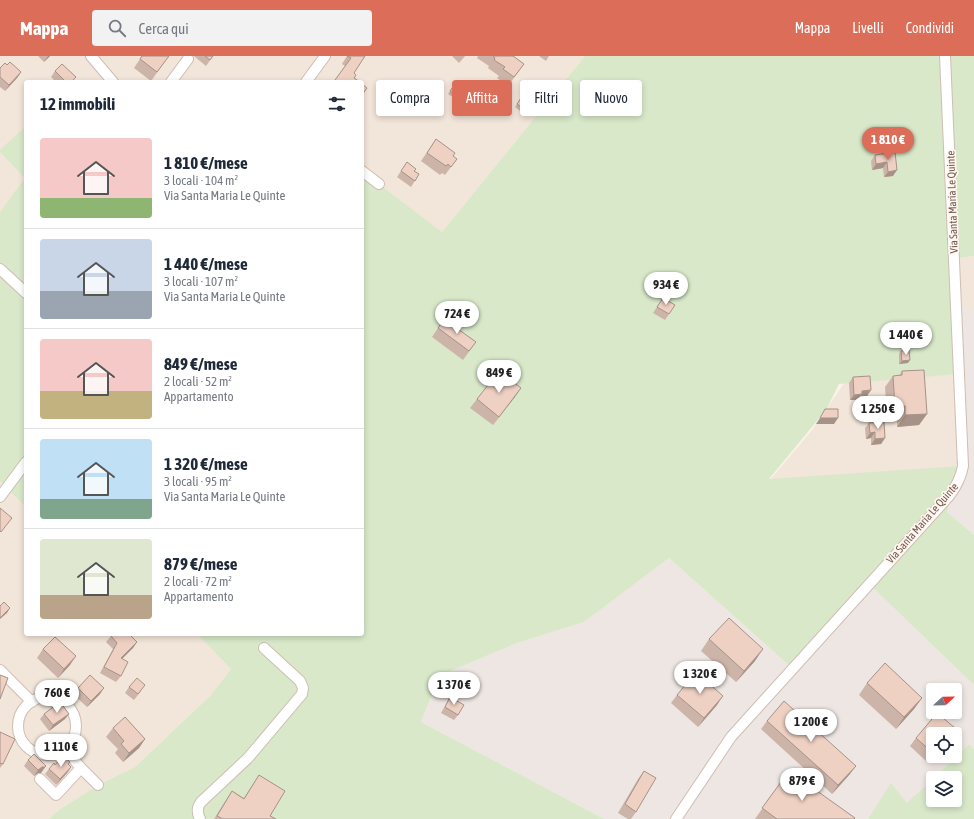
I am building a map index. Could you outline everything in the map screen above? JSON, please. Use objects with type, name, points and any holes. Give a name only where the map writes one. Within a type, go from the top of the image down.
[{"type":"street","points":[[91,56],[112,80]]},
{"type":"street","points":[[307,80],[325,56]]},
{"type":"street","name":"Via Santa Maria Le Quinte","points":[[676,819],[731,737],[954,490],[962,473],[963,458],[945,56]]},
{"type":"street","points":[[172,80],[188,59]]},
{"type":"street","points":[[364,172],[380,184]]},
{"type":"street","points":[[0,269],[24,291]]},
{"type":"street","points":[[0,496],[24,465]]},
{"type":"street","points":[[200,819],[198,811],[201,802],[248,758],[302,694],[303,688],[300,681],[264,648]]},
{"type":"street","points":[[0,670],[32,702]]},
{"type":"street","points":[[48,697],[65,703],[75,718],[76,726],[75,735],[65,750],[57,754],[43,755],[30,750],[23,743],[19,735],[18,725],[24,708],[40,698],[48,697]]},
{"type":"street","points":[[65,750],[98,785]]},
{"type":"street","points":[[40,779],[56,795],[81,768]]},
{"type":"shaded area","points":[[0,56],[585,56],[566,80],[520,80],[520,116],[536,116],[442,232],[364,173],[364,80],[24,80],[24,636],[199,636],[231,669],[211,695],[135,767],[98,785],[59,810],[49,819],[0,819]]},
{"type":"shaded area","points":[[974,256],[974,309],[954,311],[951,259]]},
{"type":"shaded area","points":[[974,309],[974,535],[947,512],[963,469],[954,311]]},
{"type":"shaded area","points":[[958,374],[963,469],[769,481],[812,430],[845,382]]},
{"type":"shaded area","points":[[669,558],[792,668],[869,584],[974,685],[974,749],[969,744],[962,751],[962,727],[926,727],[926,763],[949,763],[941,771],[926,771],[926,786],[907,804],[891,784],[868,819],[604,819],[421,722],[439,676],[517,643],[584,622]]},
{"type":"green space","points":[[585,56],[974,56],[974,256],[951,259],[958,374],[839,384],[826,410],[769,479],[963,466],[947,512],[974,535],[974,685],[869,584],[792,668],[669,558],[584,622],[517,643],[439,676],[421,722],[604,819],[49,819],[59,810],[98,785],[135,767],[211,695],[231,669],[199,636],[364,636],[364,173],[442,232],[536,116],[572,116],[572,80],[566,80]]},
{"type":"green space","points":[[24,128],[24,177],[0,152],[0,150]]},
{"type":"green space","points":[[24,179],[24,505],[0,481],[0,212]]},
{"type":"green space","points":[[969,744],[974,749],[974,819],[868,819],[891,783],[907,803],[926,785],[926,807],[962,807],[962,771],[941,771],[949,763],[962,763],[962,751]]},
{"type":"water","points":[[882,406],[883,420],[875,421],[874,407]]},
{"type":"building","points":[[142,56],[169,56],[157,72],[140,59]]},
{"type":"building","points":[[205,56],[213,56],[210,60]]},
{"type":"building","points":[[347,56],[365,56],[354,73],[356,75],[354,78],[357,80],[335,80],[351,58]]},
{"type":"building","points":[[493,56],[513,56],[524,64],[514,77],[503,69],[505,67],[494,60],[495,58]]},
{"type":"building","points":[[10,62],[21,72],[9,85],[0,77],[0,68],[5,63],[7,65]]},
{"type":"building","points":[[62,64],[76,77],[73,80],[64,80],[55,71]]},
{"type":"building","points":[[436,139],[455,153],[453,156],[457,159],[451,167],[448,164],[446,166],[427,153]]},
{"type":"building","points":[[895,152],[897,170],[888,172],[887,162],[876,164],[875,155]]},
{"type":"building","points":[[407,162],[416,169],[414,171],[419,174],[415,181],[401,171]]},
{"type":"building","points":[[663,298],[675,305],[669,314],[657,307]]},
{"type":"building","points":[[444,319],[476,342],[469,351],[438,328]]},
{"type":"building","points":[[909,350],[910,360],[902,361],[901,351]]},
{"type":"building","points":[[924,370],[927,414],[905,415],[905,406],[895,407],[893,376],[902,375],[902,371]]},
{"type":"building","points":[[499,371],[521,388],[499,417],[477,399]]},
{"type":"building","points":[[870,376],[871,390],[862,391],[862,394],[854,395],[853,377]]},
{"type":"building","points":[[825,409],[838,409],[838,418],[820,418]]},
{"type":"building","points":[[884,422],[885,438],[875,439],[875,432],[870,433],[869,423]]},
{"type":"building","points":[[0,508],[12,518],[1,532],[0,531]]},
{"type":"building","points":[[4,602],[10,608],[0,618],[0,606]]},
{"type":"building","points":[[729,618],[763,649],[744,671],[709,639]]},
{"type":"building","points":[[111,636],[131,636],[137,642],[121,658],[128,662],[121,676],[104,667],[117,643]]},
{"type":"building","points":[[55,637],[76,656],[64,669],[43,649]]},
{"type":"building","points":[[885,663],[922,698],[904,717],[867,683]]},
{"type":"building","points":[[696,672],[723,696],[704,718],[677,695]]},
{"type":"building","points":[[0,675],[8,678],[0,699]]},
{"type":"building","points":[[90,675],[104,688],[91,701],[78,688]]},
{"type":"building","points":[[137,678],[145,685],[138,694],[129,687]]},
{"type":"building","points":[[450,697],[464,705],[458,715],[445,707]]},
{"type":"building","points":[[784,701],[856,766],[838,785],[767,721]]},
{"type":"building","points":[[60,702],[69,714],[53,725],[44,714]]},
{"type":"building","points":[[125,717],[145,739],[129,753],[121,744],[124,741],[113,728]]},
{"type":"building","points":[[932,719],[944,719],[954,727],[926,727],[926,747],[916,738]]},
{"type":"building","points":[[0,732],[15,739],[3,764],[0,763]]},
{"type":"building","points":[[34,754],[46,766],[45,767],[38,770],[28,760]]},
{"type":"building","points":[[63,756],[70,762],[68,764],[71,767],[60,779],[49,769]]},
{"type":"building","points":[[644,771],[656,778],[636,812],[625,804]]},
{"type":"building","points":[[789,771],[855,818],[777,819],[762,808]]},
{"type":"building","points":[[259,775],[285,791],[270,816],[276,819],[223,819],[217,816],[232,791],[244,799]]}]
